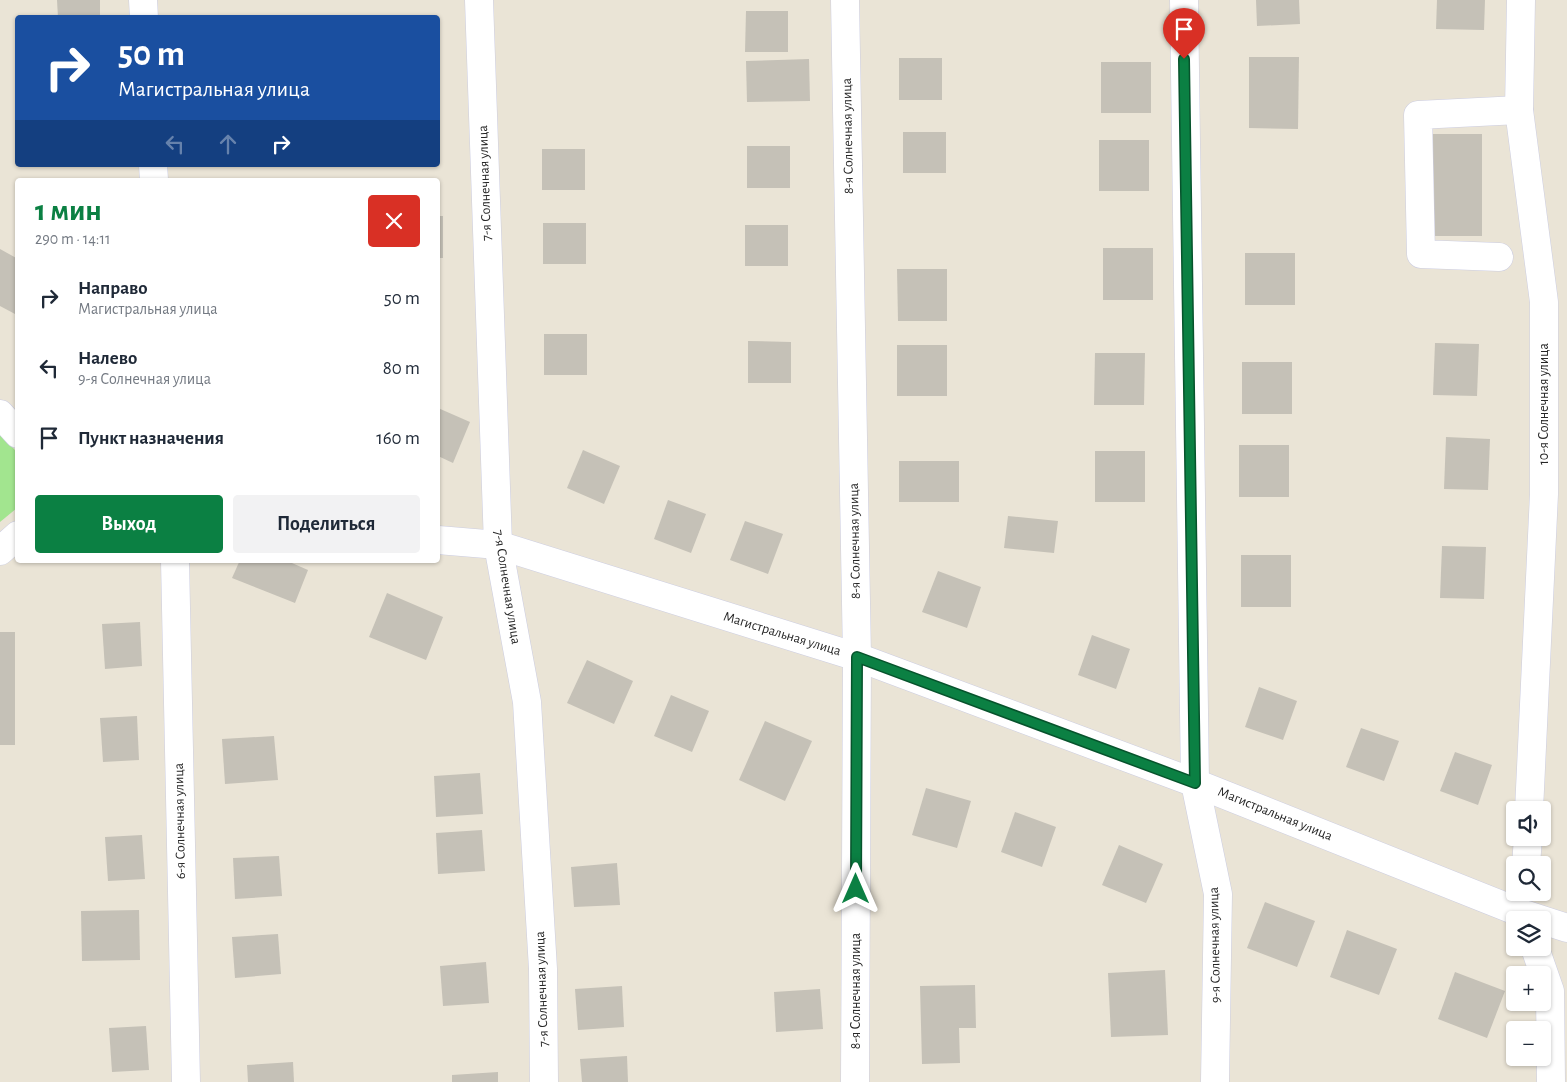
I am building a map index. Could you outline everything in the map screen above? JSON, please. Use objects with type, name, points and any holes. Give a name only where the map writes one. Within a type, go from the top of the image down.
[{"type":"street","points":[[143,0],[144,15]]},
{"type":"street","name":"7-я Солнечная улица","points":[[479,0],[498,545],[527,702],[543,969],[544,1082]]},
{"type":"street","name":"8-я Солнечная улица","points":[[845,0],[857,657],[855,1082]]},
{"type":"street","name":"9-я Солнечная улица","points":[[1184,0],[1195,783],[1218,894],[1215,1082]]},
{"type":"street","name":"10-я Солнечная улица","points":[[1521,0],[1519,110],[1544,302],[1544,494],[1529,801]]},
{"type":"street","points":[[1499,257],[1421,254],[1418,115],[1519,110]]},
{"type":"street","points":[[0,414],[15,431]]},
{"type":"street","points":[[0,551],[15,538]]},
{"type":"street","name":"Магистральная улица","points":[[440,540],[498,545],[857,657],[1195,783],[1525,909],[1567,928]]},
{"type":"street","name":"6-я Солнечная улица","points":[[174,563],[186,1082]]},
{"type":"street","points":[[1538,956],[1550,991],[1551,1082]]},
{"type":"green space","points":[[0,432],[15,450],[15,510],[0,522]]},
{"type":"building","points":[[57,0],[100,0],[100,15],[58,15]]},
{"type":"building","points":[[1256,0],[1299,0],[1300,24],[1257,26]]},
{"type":"building","points":[[1437,0],[1485,0],[1484,30],[1436,29]]},
{"type":"building","points":[[746,11],[788,11],[788,52],[745,52]]},
{"type":"building","points":[[1249,57],[1299,57],[1298,129],[1249,128]]},
{"type":"building","points":[[899,58],[942,58],[942,100],[899,100]]},
{"type":"building","points":[[809,59],[810,101],[747,102],[746,61]]},
{"type":"building","points":[[1101,62],[1151,62],[1151,113],[1101,113]]},
{"type":"building","points":[[903,132],[946,132],[946,173],[903,173]]},
{"type":"building","points":[[1428,134],[1482,134],[1482,236],[1429,236]]},
{"type":"building","points":[[1099,140],[1149,140],[1149,191],[1099,191]]},
{"type":"building","points":[[747,146],[790,146],[790,188],[747,188]]},
{"type":"building","points":[[542,149],[585,149],[585,190],[542,190]]},
{"type":"building","points":[[440,216],[443,216],[443,258],[440,258]]},
{"type":"building","points":[[543,223],[586,223],[586,264],[543,264]]},
{"type":"building","points":[[745,225],[788,225],[788,266],[745,266]]},
{"type":"building","points":[[1103,248],[1153,248],[1153,300],[1103,300]]},
{"type":"building","points":[[0,249],[15,257],[15,314],[0,306]]},
{"type":"building","points":[[1245,253],[1295,253],[1295,305],[1245,305]]},
{"type":"building","points":[[897,269],[947,269],[947,321],[898,321]]},
{"type":"building","points":[[544,334],[587,334],[587,375],[544,375]]},
{"type":"building","points":[[748,341],[791,342],[791,383],[748,383]]},
{"type":"building","points":[[1435,343],[1479,344],[1477,396],[1433,395]]},
{"type":"building","points":[[897,345],[947,345],[947,396],[897,396]]},
{"type":"building","points":[[1095,353],[1145,353],[1144,405],[1094,405]]},
{"type":"building","points":[[1242,362],[1292,362],[1292,414],[1242,414]]},
{"type":"building","points":[[440,409],[470,422],[453,463],[440,457]]},
{"type":"building","points":[[1446,437],[1490,439],[1488,490],[1444,489]]},
{"type":"building","points":[[1239,445],[1289,445],[1289,497],[1239,497]]},
{"type":"building","points":[[583,450],[620,466],[604,504],[567,488]]},
{"type":"building","points":[[1095,451],[1145,451],[1145,502],[1095,502]]},
{"type":"building","points":[[899,461],[959,461],[959,502],[899,502]]},
{"type":"building","points":[[668,500],[706,514],[691,553],[654,539]]},
{"type":"building","points":[[1008,516],[1058,521],[1054,553],[1004,548]]},
{"type":"building","points":[[745,521],[783,534],[768,574],[730,560]]},
{"type":"building","points":[[1442,546],[1486,547],[1484,599],[1440,598]]},
{"type":"building","points":[[1241,555],[1291,555],[1291,607],[1241,607]]},
{"type":"building","points":[[239,563],[292,563],[308,570],[295,603],[232,578]]},
{"type":"building","points":[[938,571],[981,587],[967,628],[922,612]]},
{"type":"building","points":[[387,593],[443,617],[426,660],[369,637]]},
{"type":"building","points":[[140,622],[142,666],[105,669],[102,624]]},
{"type":"building","points":[[0,632],[15,632],[15,745],[0,745]]},
{"type":"building","points":[[1092,635],[1130,649],[1116,689],[1078,675]]},
{"type":"building","points":[[587,660],[633,681],[614,724],[567,703]]},
{"type":"building","points":[[1259,687],[1297,701],[1283,740],[1245,727]]},
{"type":"building","points":[[671,695],[709,711],[692,752],[654,736]]},
{"type":"building","points":[[137,716],[139,760],[103,762],[100,718]]},
{"type":"building","points":[[765,721],[812,741],[785,801],[739,780]]},
{"type":"building","points":[[1361,728],[1399,741],[1384,781],[1346,767]]},
{"type":"building","points":[[274,736],[278,780],[225,784],[222,739]]},
{"type":"building","points":[[1455,752],[1492,765],[1478,805],[1440,791]]},
{"type":"building","points":[[480,773],[483,814],[436,817],[434,776]]},
{"type":"building","points":[[926,788],[971,801],[957,848],[912,835]]},
{"type":"building","points":[[1015,812],[1056,827],[1042,867],[1001,852]]},
{"type":"building","points":[[482,830],[485,871],[438,874],[436,833]]},
{"type":"building","points":[[142,835],[145,879],[108,881],[105,837]]},
{"type":"building","points":[[1119,845],[1163,864],[1146,903],[1102,885]]},
{"type":"building","points":[[279,856],[282,896],[235,899],[233,858]]},
{"type":"building","points":[[617,863],[620,905],[574,907],[571,867]]},
{"type":"building","points":[[1265,902],[1315,921],[1297,967],[1247,948]]},
{"type":"building","points":[[139,910],[140,960],[82,961],[81,911]]},
{"type":"building","points":[[1347,930],[1397,949],[1379,995],[1330,977]]},
{"type":"building","points":[[278,934],[281,974],[235,978],[232,937]]},
{"type":"building","points":[[486,962],[489,1003],[443,1006],[440,966]]},
{"type":"building","points":[[1165,970],[1168,1035],[1111,1037],[1108,973]]},
{"type":"building","points":[[1455,972],[1505,991],[1487,1038],[1438,1019]]},
{"type":"building","points":[[975,985],[976,1028],[959,1028],[960,1063],[922,1064],[920,986]]},
{"type":"building","points":[[622,986],[624,1027],[578,1030],[575,989]]},
{"type":"building","points":[[820,989],[823,1029],[776,1032],[774,992]]},
{"type":"building","points":[[146,1026],[149,1070],[112,1072],[109,1028]]},
{"type":"building","points":[[627,1056],[628,1082],[582,1082],[580,1059]]},
{"type":"building","points":[[293,1062],[294,1082],[248,1082],[247,1065]]},
{"type":"building","points":[[498,1072],[498,1082],[452,1082],[452,1075]]},
{"type":"route","points":[[856,889],[857,657],[1195,783],[1184,59]]}]
